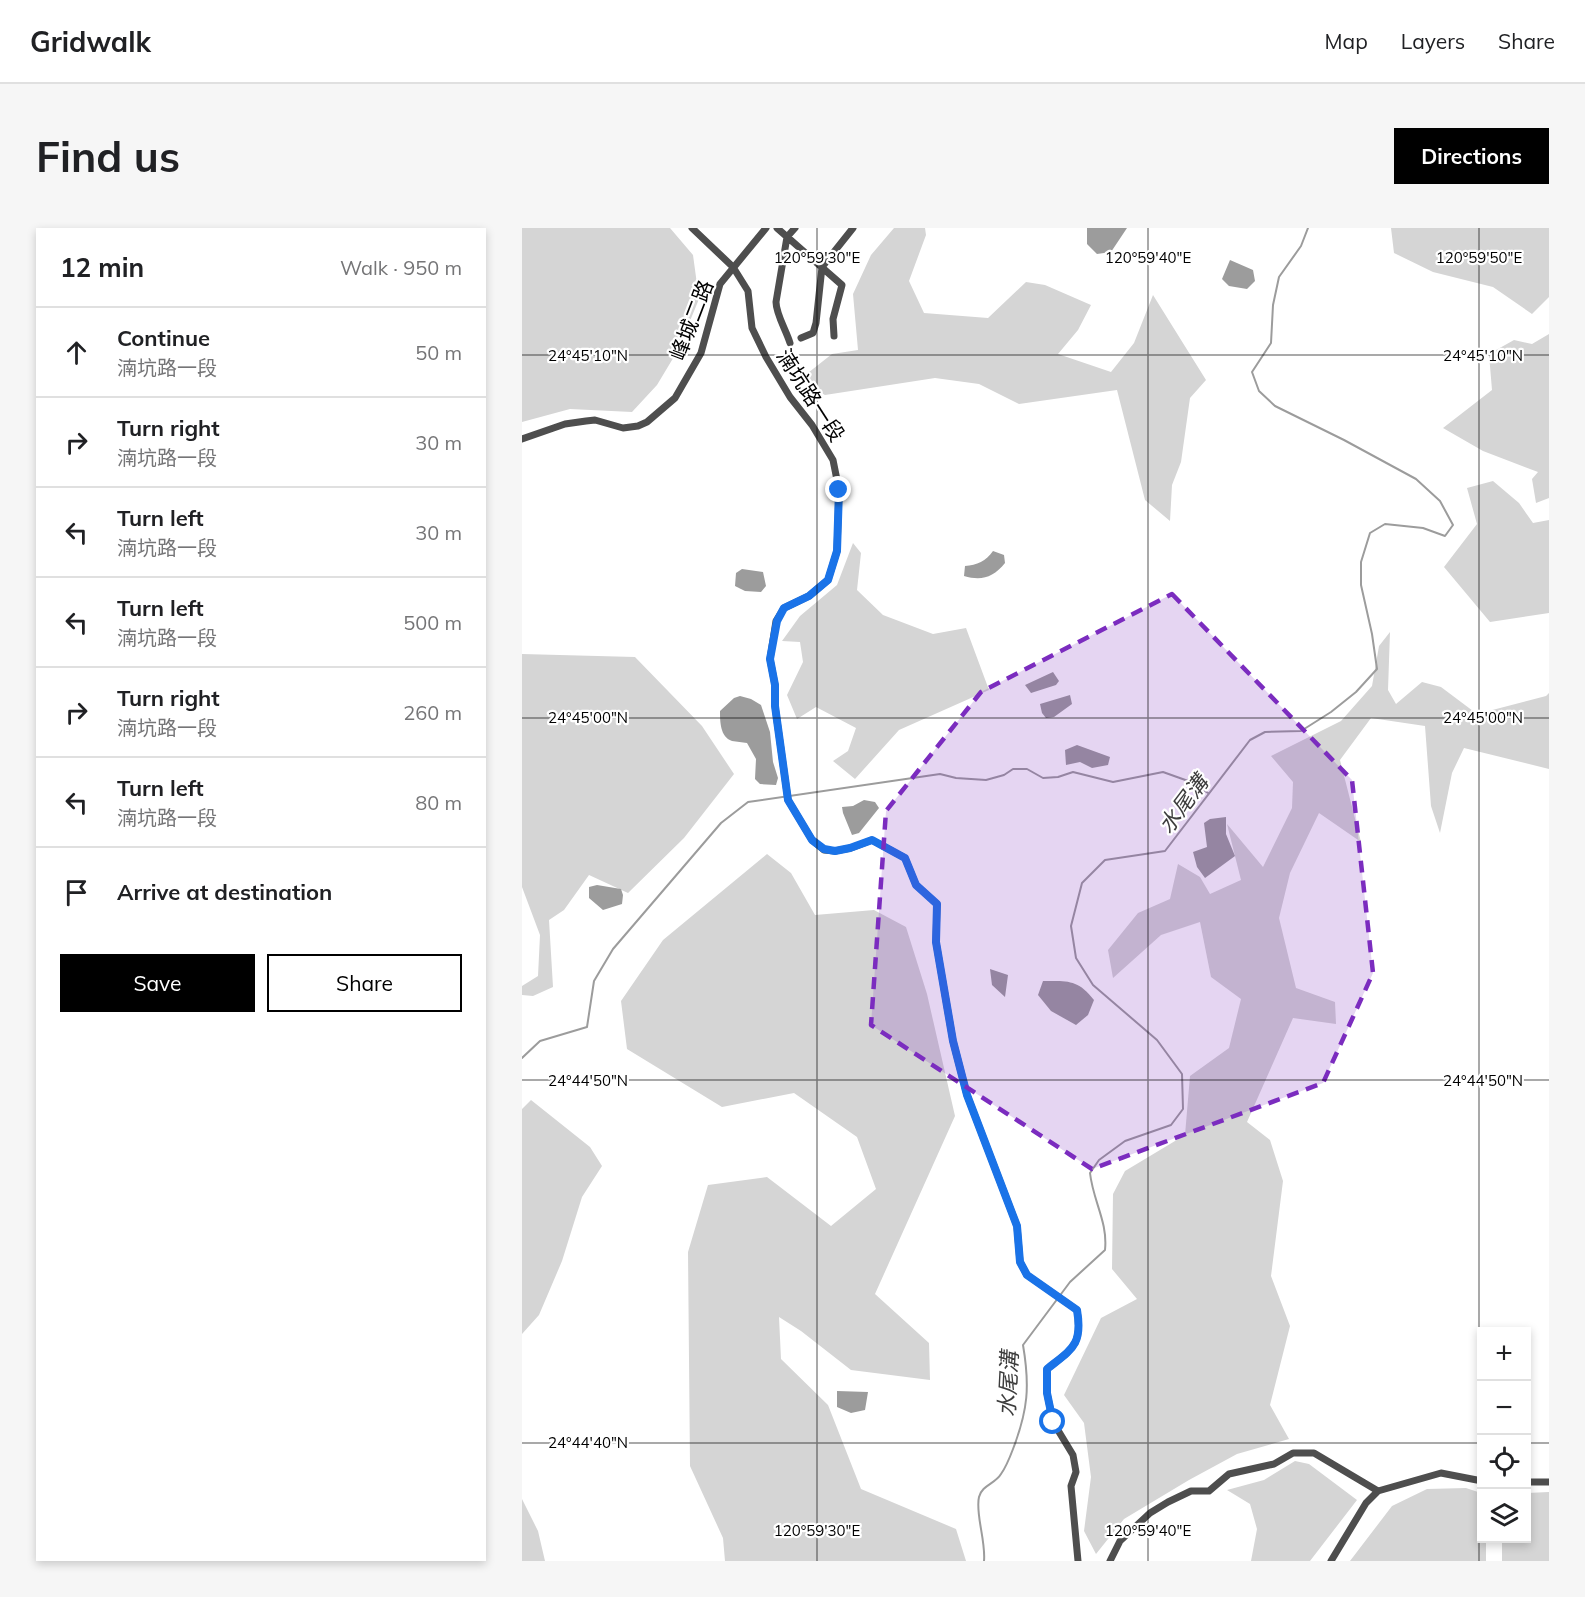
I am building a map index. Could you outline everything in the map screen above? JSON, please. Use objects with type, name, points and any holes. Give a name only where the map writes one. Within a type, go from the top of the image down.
[{"type":"street","name":"湳坑路一段","points":[[692,228],[733,267],[748,291],[752,328],[766,357],[833,460],[839,490],[837,551],[828,580],[809,596],[784,608],[777,621],[770,659],[788,800],[812,840],[824,849],[843,849],[872,840],[905,858],[916,885],[937,904],[936,942],[953,1041],[967,1095],[1017,1226],[1020,1262],[1027,1275],[1077,1310],[1080,1325],[1073,1348],[1047,1369],[1047,1393],[1053,1422],[1073,1455],[1076,1472],[1071,1486],[1078,1561]]},
{"type":"street","name":"峰城二路","points":[[522,439],[565,424],[594,420],[623,428],[638,426],[647,422],[675,398],[701,353],[720,284],[766,228]]},
{"type":"street","points":[[777,228],[842,285],[832,319],[834,336]]},
{"type":"street","points":[[790,343],[777,309],[787,237],[795,228]]},
{"type":"street","points":[[801,338],[813,333],[816,323],[822,267],[853,228]]},
{"type":"street","points":[[1110,1561],[1120,1541],[1150,1513],[1168,1502],[1191,1491],[1209,1491],[1229,1474],[1274,1464],[1293,1453],[1314,1453],[1378,1491]]},
{"type":"street","points":[[1331,1561],[1366,1503],[1378,1491],[1441,1473],[1477,1480]]},
{"type":"street","points":[[1531,1482],[1549,1482]]},
{"type":"highlighted area","points":[[1172,594],[1352,780],[1373,973],[1323,1083],[1092,1169],[871,1025],[886,811],[981,692]]},
{"type":"shaded area","points":[[522,228],[670,228],[693,255],[699,299],[678,350],[657,385],[632,412],[570,409],[522,422]]},
{"type":"shaded area","points":[[894,228],[925,228],[926,235],[909,281],[924,313],[988,318],[1026,282],[1045,285],[1091,305],[1078,330],[1058,354],[1111,372],[1134,343],[1153,295],[1206,380],[1190,398],[1181,462],[1172,485],[1170,521],[1145,500],[1117,390],[1019,404],[979,384],[935,378],[825,395],[799,380],[832,354],[858,350],[853,294],[871,255]]},
{"type":"shaded area","points":[[1087,228],[1127,228],[1111,252],[1097,254],[1087,244]]},
{"type":"shaded area","points":[[1391,228],[1549,228],[1549,297],[1532,314],[1493,287],[1433,272],[1394,253]]},
{"type":"shaded area","points":[[1230,260],[1253,270],[1255,281],[1247,289],[1229,286],[1222,279]]},
{"type":"shaded area","points":[[1549,334],[1549,498],[1536,503],[1532,479],[1538,472],[1483,451],[1443,428],[1492,390],[1489,354],[1514,340],[1532,344]]},
{"type":"shaded area","points":[[1493,481],[1519,503],[1533,523],[1549,520],[1549,613],[1490,622],[1444,567],[1477,524],[1467,488]]},
{"type":"shaded area","points":[[853,543],[861,553],[857,590],[883,615],[933,634],[966,628],[989,690],[899,730],[855,779],[833,761],[848,751],[856,728],[816,707],[797,719],[787,695],[803,662],[800,642],[782,641],[800,616],[837,585]]},
{"type":"shaded area","points":[[993,551],[1004,555],[1005,563],[996,572],[981,578],[964,576],[965,566],[981,562]]},
{"type":"shaded area","points":[[742,569],[763,572],[766,586],[761,592],[745,591],[735,586],[736,573]]},
{"type":"shaded area","points":[[1390,632],[1388,690],[1396,704],[1422,682],[1441,687],[1477,714],[1546,696],[1549,693],[1549,769],[1464,748],[1452,773],[1440,833],[1431,806],[1425,726],[1371,718],[1340,760],[1361,842],[1319,813],[1290,873],[1279,918],[1296,988],[1335,1002],[1336,1024],[1293,1018],[1247,1122],[1270,1140],[1283,1181],[1271,1276],[1290,1326],[1270,1405],[1289,1439],[1237,1454],[1189,1480],[1124,1519],[1096,1554],[1084,1531],[1091,1477],[1084,1423],[1064,1395],[1101,1318],[1137,1299],[1112,1269],[1113,1194],[1125,1171],[1185,1135],[1190,1076],[1229,1048],[1241,999],[1211,977],[1200,922],[1161,935],[1113,978],[1108,950],[1138,913],[1170,899],[1178,864],[1200,877],[1210,894],[1241,880],[1227,824],[1263,867],[1292,808],[1293,782],[1271,756],[1341,721],[1372,686],[1379,646]]},
{"type":"shaded area","points":[[522,654],[635,657],[702,726],[734,774],[684,838],[628,893],[589,875],[564,910],[549,920],[553,987],[533,996],[522,995],[522,986],[538,976],[540,935],[522,887]]},
{"type":"shaded area","points":[[1053,672],[1059,681],[1056,685],[1031,693],[1025,685]]},
{"type":"shaded area","points":[[1070,695],[1072,704],[1054,717],[1046,718],[1042,713],[1040,704]]},
{"type":"shaded area","points":[[740,696],[761,705],[770,732],[773,762],[778,778],[776,785],[760,784],[755,779],[756,759],[747,743],[732,741],[723,732],[720,711],[734,698]]},
{"type":"shaded area","points":[[1077,745],[1110,757],[1108,765],[1092,768],[1080,762],[1066,765],[1065,750]]},
{"type":"shaded area","points":[[864,800],[875,802],[879,808],[859,833],[852,835],[842,807],[853,806]]},
{"type":"shaded area","points":[[1226,817],[1226,834],[1235,856],[1205,878],[1197,867],[1193,852],[1207,847],[1204,823],[1210,819]]},
{"type":"shaded area","points":[[767,854],[791,873],[815,915],[874,910],[906,927],[927,994],[955,1116],[875,1294],[929,1343],[930,1380],[851,1370],[779,1317],[781,1359],[828,1405],[861,1489],[956,1529],[966,1561],[725,1561],[723,1538],[690,1466],[688,1252],[708,1185],[767,1177],[831,1226],[876,1189],[857,1137],[794,1093],[722,1107],[627,1049],[621,1001],[663,940]]},
{"type":"shaded area","points":[[597,885],[621,889],[622,904],[603,910],[589,898],[589,887]]},
{"type":"shaded area","points":[[990,969],[1008,975],[1005,997],[992,985]]},
{"type":"shaded area","points":[[1043,981],[1065,981],[1083,988],[1094,1000],[1088,1015],[1076,1025],[1051,1011],[1038,995]]},
{"type":"shaded area","points":[[531,1100],[590,1147],[602,1166],[582,1197],[562,1261],[539,1315],[522,1334],[522,1109]]},
{"type":"shaded area","points":[[837,1391],[868,1392],[865,1410],[851,1413],[837,1407]]},
{"type":"shaded area","points":[[1295,1461],[1309,1464],[1357,1500],[1310,1561],[1251,1561],[1257,1529],[1250,1504],[1227,1490],[1264,1480]]},
{"type":"shaded area","points":[[1466,1488],[1477,1492],[1477,1543],[1486,1543],[1486,1561],[1350,1561],[1392,1506],[1427,1489]]},
{"type":"shaded area","points":[[1549,1492],[1549,1561],[1502,1561],[1502,1543],[1531,1543],[1531,1493]]},
{"type":"shaded area","points":[[522,1499],[538,1531],[545,1561],[522,1561]]},
{"type":"waterway","name":"水尾溝","points":[[984,1561],[984,1545],[978,1511],[979,1497],[1005,1468],[1022,1422],[1027,1386],[1023,1345],[1070,1282],[1105,1250],[1104,1230],[1090,1173],[1099,1160],[1125,1141],[1171,1125],[1183,1109],[1182,1074],[1157,1040],[1093,985],[1076,958],[1071,926],[1082,883],[1105,860],[1165,851],[1250,740],[1265,732],[1301,731],[1331,712],[1356,692],[1377,669],[1361,585],[1361,562],[1370,533],[1385,524],[1423,528],[1445,536],[1453,525],[1440,501],[1416,479],[1275,406],[1259,391],[1252,372],[1271,343],[1273,305],[1279,277],[1301,246],[1308,228]]},
{"type":"waterway","points":[[522,1058],[540,1041],[587,1027],[594,981],[613,949],[721,823],[748,802],[940,774],[956,778],[986,780],[1004,775],[1013,769],[1027,769],[1043,778],[1058,777],[1073,772],[1113,782],[1163,772],[1191,782],[1208,793]]},
{"type":"route","points":[[839,490],[837,551],[828,580],[809,596],[784,608],[777,621],[770,659],[788,800],[812,840],[824,849],[835,851],[872,840],[905,858],[916,885],[937,904],[936,942],[953,1041],[967,1095],[1017,1226],[1020,1262],[1027,1275],[1077,1310],[1080,1325],[1073,1348],[1047,1369],[1047,1393],[1053,1422]]}]
